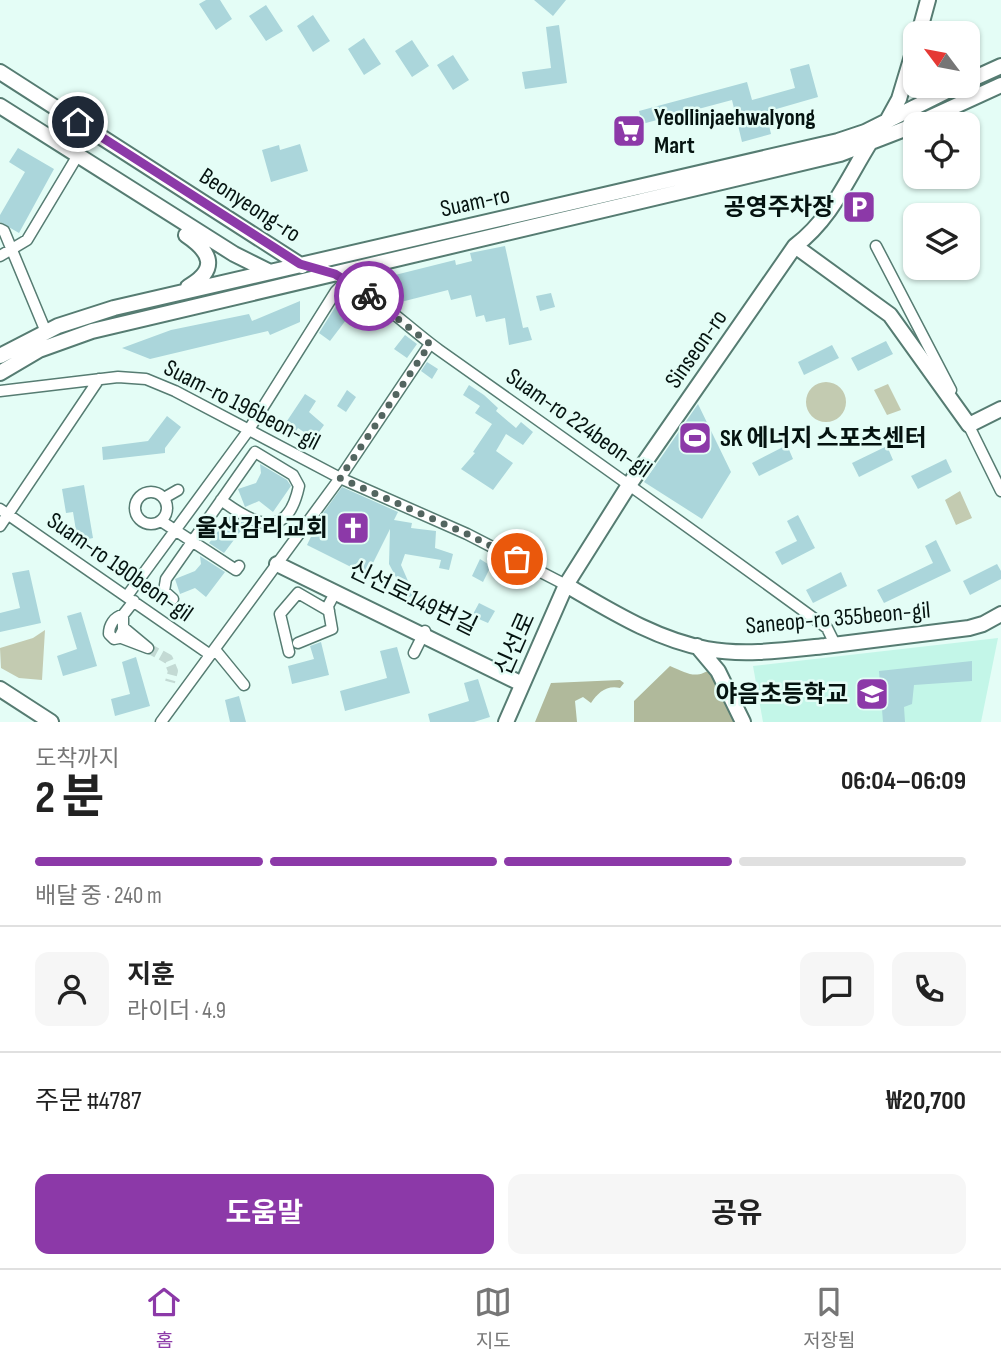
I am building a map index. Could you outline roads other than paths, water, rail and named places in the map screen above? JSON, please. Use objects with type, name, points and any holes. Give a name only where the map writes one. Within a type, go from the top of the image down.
[{"type":"main road","points":[[922,21],[928,0]]},
{"type":"main road","points":[[980,76],[1001,66]]},
{"type":"main road","name":"Beonyeong-ro","points":[[0,72],[300,264],[309,279],[284,277],[267,272],[0,106]]},
{"type":"main road","name":"Suam-ro","points":[[942,112],[1001,85]]},
{"type":"main road","points":[[887,121],[903,88]]},
{"type":"main road","name":"Suam-ro","points":[[0,356],[46,332],[104,311],[854,137],[933,98]]},
{"type":"main road","name":"Sinseon-ro","points":[[566,584],[629,485],[795,246],[814,232],[844,188],[869,144],[887,121]]},
{"type":"main road","name":"Suam-ro","points":[[0,373],[39,350],[92,331],[309,279],[341,277],[840,154],[903,130]]},
{"type":"main road","points":[[134,191],[206,251],[208,265],[203,275],[180,292]]},
{"type":"main road","points":[[198,231],[211,233],[220,229],[220,220],[213,208]]},
{"type":"main road","points":[[795,246],[890,315],[969,425],[1001,409]]},
{"type":"main road","points":[[279,561],[335,593],[424,633]]},
{"type":"main road","name":"신선로149번길","points":[[279,561],[523,681]]},
{"type":"main road","name":"Saneop-ro 355beon-gil","points":[[566,584],[628,622],[656,634],[708,649],[747,651],[835,645],[969,628],[1001,614]]},
{"type":"main road","name":"신선로","points":[[506,722],[566,584]]},
{"type":"main road","points":[[697,646],[718,671],[743,722]]},
{"type":"main road","points":[[0,689],[51,722]]},
{"type":"street","points":[[0,256],[27,240],[78,155]]},
{"type":"street","points":[[0,229],[4,231],[46,332]]},
{"type":"street","points":[[876,246],[1001,491]]},
{"type":"street","name":"Suam-ro 224beon-gil","points":[[300,264],[341,277],[430,344],[827,628]]},
{"type":"street","points":[[123,615],[114,619],[109,629],[112,638],[116,639],[121,632],[123,615],[130,598],[248,431],[336,291],[341,277]]},
{"type":"street","points":[[161,722],[340,478],[430,344]]},
{"type":"street","name":"Suam-ro 196beon-gil","points":[[0,391],[129,377],[153,382],[340,478],[467,534],[566,584]]},
{"type":"street","points":[[0,526],[4,511],[99,379]]},
{"type":"street","points":[[173,599],[164,591],[163,586],[221,500],[256,452],[293,475],[299,486],[296,500],[287,514],[269,525],[247,518],[221,500]]},
{"type":"street","points":[[164,498],[178,490]]},
{"type":"street","points":[[150,492],[164,498],[167,513],[161,521],[151,524],[138,517],[136,506],[140,497],[150,492]]},
{"type":"street","name":"Suam-ro 190beon-gil","points":[[4,511],[209,654],[217,652],[244,685]]},
{"type":"street","points":[[161,521],[236,570],[239,566]]},
{"type":"street","points":[[289,652],[280,614],[298,593],[329,611]]},
{"type":"street","points":[[298,643],[332,629],[328,606],[335,593]]},
{"type":"street","points":[[827,628],[835,645]]},
{"type":"street","points":[[818,646],[827,628]]},
{"type":"street","points":[[414,653],[424,633]]},
{"type":"tunnel","points":[[148,648],[168,659],[173,671],[170,682]]},
{"type":"place","name":"Yeollinjaehwalyong Mart","points":[[629,131]]},
{"type":"place","name":"공영주차장","points":[[859,207]]},
{"type":"place","name":"SK 에너지 스포츠센터","points":[[695,438]]},
{"type":"place","name":"울산감리교회","points":[[353,528]]},
{"type":"place","name":"야음초등학교","points":[[872,694]]}]
